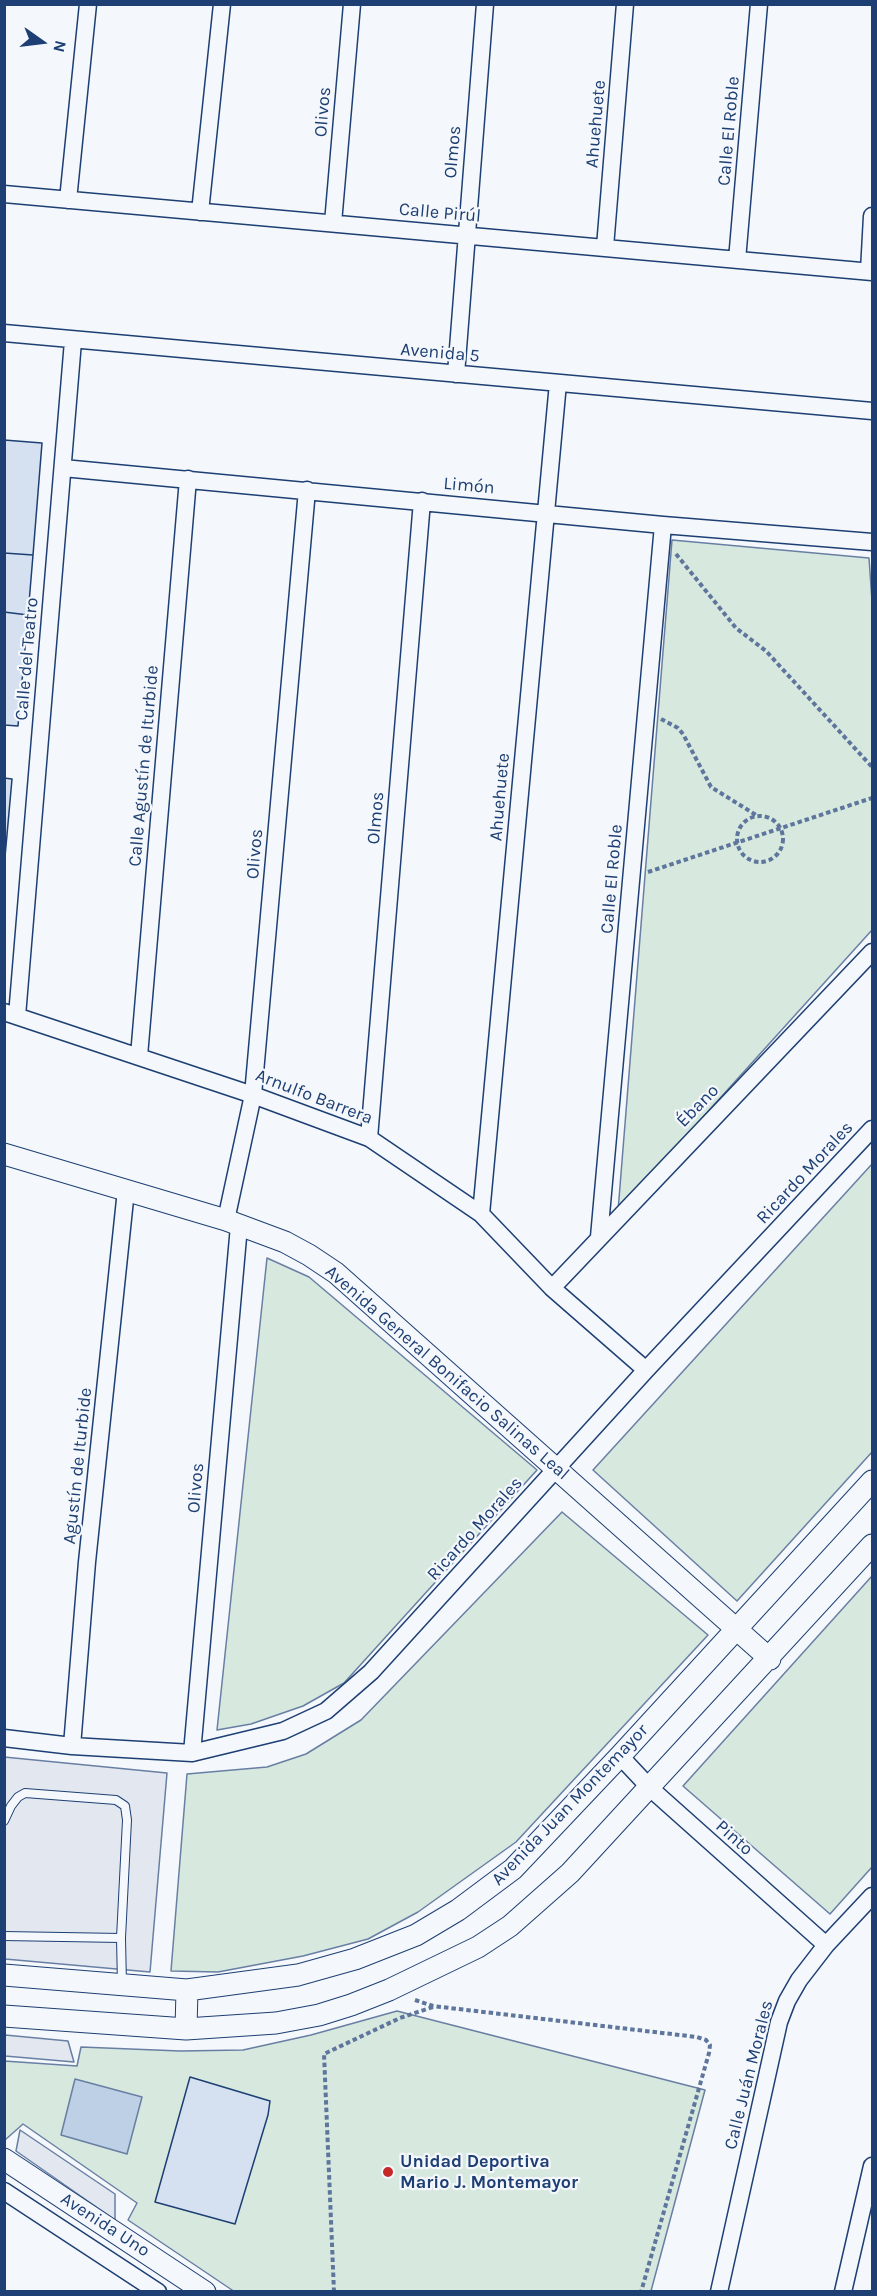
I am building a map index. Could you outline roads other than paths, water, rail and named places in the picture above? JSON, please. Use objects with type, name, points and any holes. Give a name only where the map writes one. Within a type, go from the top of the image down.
[{"type":"street","points":[[68,200],[88,4]]},
{"type":"street","points":[[200,212],[222,4]]},
{"type":"street","name":"Olivos","points":[[333,223],[352,4]]},
{"type":"street","name":"Olmos","points":[[456,374],[485,4]]},
{"type":"street","name":"Ahuehuete","points":[[604,247],[625,4]]},
{"type":"street","name":"Calle El Roble","points":[[737,260],[759,4]]},
{"type":"street","name":"Calle Pirúl","points":[[4,194],[871,271]]},
{"type":"street","points":[[871,271],[873,216]]},
{"type":"street","name":"Avenida 5","points":[[4,333],[873,411]]},
{"type":"street","name":"Calle del Teatro","points":[[11,1014],[73,341]]},
{"type":"street","name":"Ahuehuete","points":[[481,1214],[558,383]]},
{"type":"street","name":"Limón","points":[[63,468],[546,512],[663,530],[873,542]]},
{"type":"street","name":"Calle Agustín de Iturbide","points":[[138,1056],[188,479]]},
{"type":"street","name":"Olivos","points":[[192,1753],[232,1223],[253,1095],[307,490]]},
{"type":"street","name":"Olmos","points":[[369,1138],[422,501]]},
{"type":"street","name":"Calle El Roble","points":[[599,1237],[663,530]]},
{"type":"street","name":"Ébano","points":[[552,1288],[873,952]]},
{"type":"street","name":"Arnulfo Barrera","points":[[11,1014],[253,1095],[369,1138],[481,1214],[552,1288],[646,1370]]},
{"type":"street","name":"Ricardo Morales","points":[[4,1738],[72,1746],[192,1753],[283,1731],[318,1716],[345,1696],[371,1672],[646,1370],[873,1129]]},
{"type":"street","name":"Avenida General Bonifacio Salinas Leal","points":[[4,1154],[232,1223],[285,1242],[309,1255],[336,1273],[770,1659]]},
{"type":"street","name":"Agustín de Iturbide","points":[[72,1746],[87,1562],[126,1190]]},
{"type":"street","name":"Avenida Juan Montemayor","points":[[4,1975],[187,1990],[298,1975],[383,1950],[416,1935],[458,1910],[513,1869],[873,1481]]},
{"type":"street","points":[[4,2016],[186,2029],[276,2023],[319,2015],[389,1990],[478,1947],[510,1926],[537,1904],[650,1788],[873,1545]]},
{"type":"street","name":"Pinto","points":[[620,1756],[650,1788],[826,1945]]},
{"type":"street","name":"Calle Juán Morales","points":[[719,2292],[779,2022],[787,2001],[799,1980],[826,1945],[873,1896]]},
{"type":"street","points":[[186,2029],[187,1990]]},
{"type":"street","name":"Avenida Uno","points":[[4,2159],[205,2292]]},
{"type":"street","points":[[843,2292],[873,2166]]},
{"type":"street","name":"Avenida Uno","points":[[4,2191],[158,2292]]},
{"type":"lane","points":[[4,1821],[11,1806],[18,1797],[25,1793],[116,1800],[125,1806],[127,1820],[121,1938],[122,1986]]},
{"type":"lane","points":[[4,1936],[121,1938]]},
{"type":"water","points":[[75,2079],[142,2097],[127,2154],[61,2135]]},
{"type":"place","name":"Unidad Deportiva Mario J. Montemayor","points":[[388,2172]]}]
